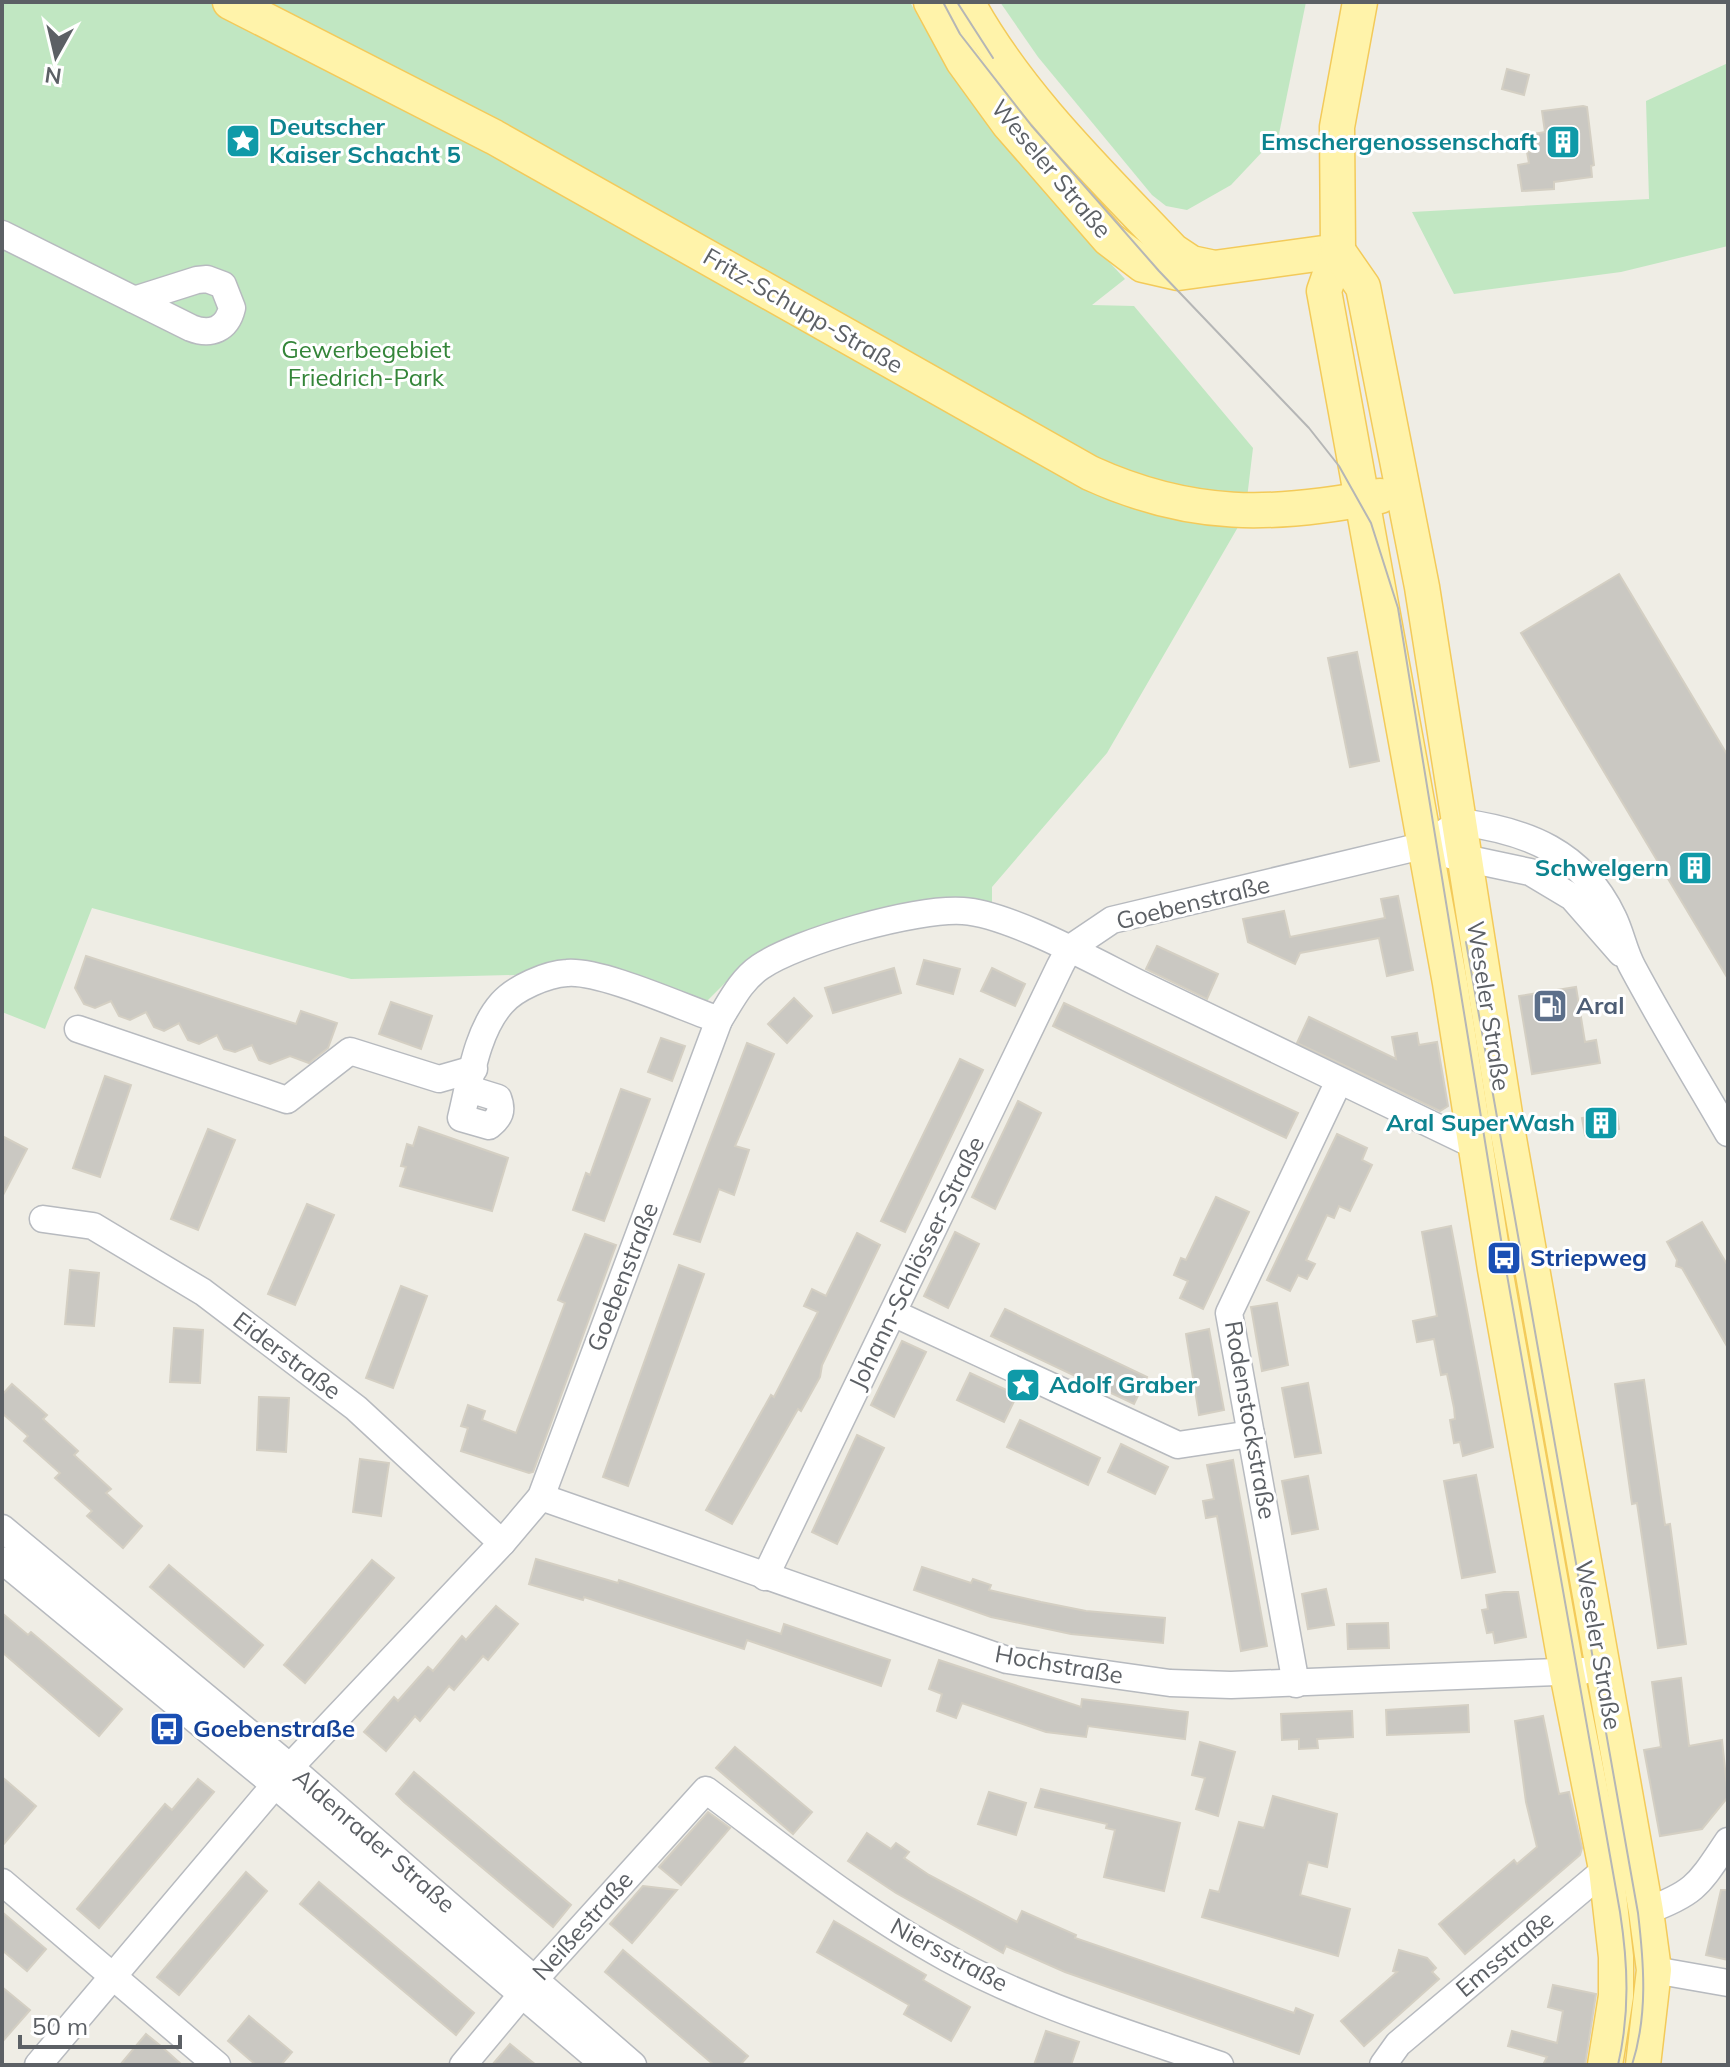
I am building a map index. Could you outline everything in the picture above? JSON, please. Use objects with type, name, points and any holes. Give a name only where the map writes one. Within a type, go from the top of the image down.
[{"type":"main road","name":"Fritz-Schupp-Straße","points":[[230,2],[494,137],[1090,473],[1131,492],[1169,503],[1275,512],[1404,491]]},
{"type":"main road","name":"Weseler Straße","points":[[931,2],[963,61],[1008,123],[1109,239],[1129,257],[1159,271],[1178,273],[1338,251]]},
{"type":"main road","name":"Weseler Straße","points":[[967,2],[1037,103],[1081,153],[1173,251],[1191,263],[1214,268]]},
{"type":"main road","points":[[1338,251],[1337,127],[1360,2]]},
{"type":"main road","name":"Weseler Straße","points":[[1338,251],[1324,291],[1360,500],[1426,845],[1567,1673],[1622,1867],[1646,1911],[1654,1970],[1643,2065]]},
{"type":"main road","name":"Weseler Straße","points":[[1338,251],[1363,287],[1404,491],[1508,1133],[1602,1668],[1622,1867]]},
{"type":"main road","points":[[1605,2065],[1616,1996],[1622,1867]]},
{"type":"street","points":[[2,234],[134,300]]},
{"type":"street","points":[[1426,845],[1460,822],[1501,827],[1542,842],[1570,859],[1590,878],[1613,917],[1631,964],[1728,1133]]},
{"type":"street","points":[[1426,845],[1465,859],[1493,862],[1530,872],[1572,897],[1631,964]]},
{"type":"street","name":"Goebenstraße","points":[[38,2065],[283,1776],[502,1543],[541,1497],[719,1020],[739,987],[759,968],[797,949],[847,932],[938,912],[964,911],[993,917],[1069,949],[1112,920],[1426,845]]},
{"type":"street","points":[[1069,949],[1476,1146]]},
{"type":"street","name":"Johann-Schlösser-Straße","points":[[765,1577],[1069,949]]},
{"type":"street","points":[[78,1029],[287,1100],[350,1051],[439,1079],[471,1079],[481,1041],[502,1003],[544,977],[570,972],[603,980],[719,1020]]},
{"type":"street","name":"Rodenstockstraße","points":[[1296,1684],[1229,1313],[1339,1081]]},
{"type":"street","name":"Eiderstraße","points":[[43,1219],[93,1226],[203,1292],[356,1408],[502,1543]]},
{"type":"street","points":[[893,1313],[1178,1445],[1251,1434]]},
{"type":"street","name":"Hochstraße","points":[[541,1497],[1007,1660],[1170,1683],[1296,1684],[1567,1673],[1602,1668]]},
{"type":"street","name":"Aldenrader Straße","points":[[2,1528],[528,1988],[605,2065]]},
{"type":"street","name":"Aldenrader Straße","points":[[2,1560],[283,1776]]},
{"type":"street","name":"Neißestraße","points":[[463,2065],[706,1790]]},
{"type":"street","name":"Niersstraße","points":[[706,1790],[873,1915],[949,1959],[1042,2002],[1220,2065]]},
{"type":"street","points":[[1646,1911],[1681,1898],[1698,1886],[1728,1841]]},
{"type":"street","name":"Emsstraße","points":[[1383,2065],[1398,2044],[1622,1867]]},
{"type":"street","points":[[2,1882],[217,2065]]},
{"type":"street","points":[[1654,1970],[1728,1983]]},
{"type":"street","name":"Aldenrader Straße","points":[[528,1988],[633,2065]]},
{"type":"green space","name":"Gewerbegebiet Friedrich-Park","points":[[2,2],[910,2],[956,77],[1008,147],[1125,279],[1092,305],[1134,306],[1253,448],[1245,515],[1107,753],[992,887],[992,904],[743,965],[705,1003],[538,968],[515,975],[351,979],[92,908],[45,1029],[2,1012]]},
{"type":"green space","points":[[1000,2],[1306,2],[1279,134],[1231,185],[1187,210],[1166,206],[1152,195],[1038,57]]},
{"type":"green space","points":[[1728,63],[1728,246],[1621,272],[1454,294],[1412,212],[1649,199],[1646,101]]},
{"type":"building","points":[[1507,69],[1529,75],[1524,95],[1502,89]]},
{"type":"building","name":"Emschergenossenschaft","points":[[1587,107],[1594,165],[1591,166],[1592,177],[1554,182],[1554,189],[1522,191],[1518,165],[1529,163],[1527,152],[1535,151],[1533,134],[1545,132],[1542,111]]},
{"type":"building","name":"Schwelgern","points":[[1619,574],[1728,756],[1728,979],[1521,633]]},
{"type":"building","points":[[1357,652],[1379,761],[1350,767],[1328,658]]},
{"type":"building","points":[[1398,896],[1413,970],[1387,976],[1379,938],[1300,953],[1295,964],[1248,942],[1243,919],[1284,911],[1290,937],[1385,918],[1381,899]]},
{"type":"building","points":[[1157,946],[1218,974],[1207,999],[1146,969]]},
{"type":"building","points":[[86,956],[296,1024],[301,1011],[337,1023],[328,1048],[309,1063],[290,1056],[270,1064],[259,1060],[252,1045],[235,1052],[224,1049],[217,1035],[199,1044],[188,1040],[179,1023],[164,1031],[154,1027],[146,1012],[130,1020],[119,1016],[111,1001],[95,1008],[84,1004],[75,988]]},
{"type":"building","points":[[924,960],[960,969],[953,994],[917,984]]},
{"type":"building","points":[[894,968],[901,993],[833,1013],[825,988]]},
{"type":"building","points":[[992,968],[1025,984],[1015,1006],[981,991]]},
{"type":"building","points":[[1576,987],[1585,1042],[1596,1040],[1600,1063],[1532,1074],[1519,996]]},
{"type":"building","points":[[794,998],[812,1016],[787,1043],[768,1024]]},
{"type":"building","points":[[391,1002],[432,1016],[421,1049],[379,1034]]},
{"type":"building","points":[[1064,1003],[1298,1113],[1286,1138],[1053,1026]]},
{"type":"building","points":[[1309,1017],[1396,1059],[1392,1037],[1417,1033],[1419,1045],[1437,1042],[1448,1106],[1440,1111],[1297,1043]]},
{"type":"building","points":[[661,1038],[685,1046],[672,1081],[648,1072]]},
{"type":"building","points":[[747,1043],[774,1054],[735,1146],[749,1150],[734,1195],[719,1189],[700,1242],[674,1234]]},
{"type":"building","points":[[960,1059],[983,1070],[905,1232],[881,1221]]},
{"type":"building","points":[[105,1076],[131,1085],[100,1177],[73,1168]]},
{"type":"building","points":[[621,1089],[650,1099],[604,1221],[573,1210],[586,1173],[590,1175]]},
{"type":"building","points":[[1018,1101],[1041,1113],[995,1209],[972,1197]]},
{"type":"building","name":"Aral SuperWash","points":[[1617,1112],[1619,1129],[1585,1135],[1582,1118]]},
{"type":"building","points":[[419,1127],[508,1158],[492,1211],[400,1186],[406,1167],[401,1166],[407,1144],[413,1146]]},
{"type":"building","points":[[208,1129],[235,1140],[198,1230],[171,1219]]},
{"type":"building","points":[[1337,1134],[1367,1148],[1362,1160],[1372,1165],[1350,1211],[1339,1206],[1334,1218],[1327,1215],[1306,1260],[1315,1264],[1307,1279],[1298,1275],[1290,1291],[1267,1280]]},
{"type":"building","points":[[2,1136],[27,1149],[2,1197]]},
{"type":"building","points":[[1216,1197],[1249,1212],[1203,1309],[1180,1298],[1188,1281],[1174,1275],[1181,1258],[1186,1260]]},
{"type":"building","points":[[307,1204],[334,1215],[295,1305],[268,1294]]},
{"type":"building","points":[[1702,1222],[1728,1266],[1728,1348],[1682,1268],[1676,1266],[1677,1260],[1667,1242]]},
{"type":"building","points":[[1451,1226],[1493,1447],[1463,1456],[1460,1442],[1454,1443],[1450,1420],[1455,1419],[1454,1408],[1447,1374],[1441,1375],[1434,1339],[1417,1342],[1413,1321],[1437,1316],[1422,1232]]},
{"type":"building","points":[[955,1232],[979,1244],[948,1308],[924,1296]]},
{"type":"building","points":[[857,1233],[880,1245],[822,1365],[820,1377],[801,1411],[798,1409],[732,1524],[706,1510],[771,1395],[774,1397],[818,1312],[804,1306],[812,1289],[826,1296]]},
{"type":"building","points":[[585,1234],[616,1245],[533,1472],[461,1451],[468,1428],[461,1426],[468,1405],[485,1411],[482,1420],[516,1433],[565,1303],[558,1300]]},
{"type":"building","points":[[679,1265],[704,1274],[628,1486],[603,1477]]},
{"type":"building","points":[[70,1270],[99,1273],[94,1326],[65,1324]]},
{"type":"building","points":[[401,1286],[427,1296],[393,1388],[366,1378]]},
{"type":"building","points":[[1277,1303],[1288,1365],[1262,1371],[1251,1307]]},
{"type":"building","points":[[1005,1309],[1147,1377],[1134,1404],[991,1336]]},
{"type":"building","points":[[174,1328],[203,1330],[200,1383],[170,1382]]},
{"type":"building","points":[[1209,1329],[1224,1410],[1199,1415],[1186,1334]]},
{"type":"building","points":[[902,1341],[926,1352],[894,1417],[871,1405]]},
{"type":"building","points":[[970,1373],[1017,1395],[1004,1422],[957,1400]]},
{"type":"building","points":[[1644,1380],[1665,1525],[1670,1524],[1686,1644],[1658,1648],[1637,1503],[1632,1504],[1615,1384]]},
{"type":"building","points":[[1308,1383],[1321,1453],[1295,1457],[1282,1388]]},
{"type":"building","points":[[12,1384],[47,1415],[43,1419],[78,1451],[74,1455],[111,1489],[106,1493],[142,1526],[123,1548],[87,1516],[92,1511],[55,1478],[60,1473],[24,1441],[28,1436],[2,1413],[2,1395]]},
{"type":"building","points":[[259,1397],[289,1398],[286,1452],[257,1450]]},
{"type":"building","points":[[1020,1420],[1100,1458],[1088,1485],[1007,1447]]},
{"type":"building","points":[[857,1435],[884,1448],[837,1544],[812,1532]]},
{"type":"building","points":[[1121,1444],[1168,1467],[1155,1494],[1108,1472]]},
{"type":"building","points":[[360,1459],[389,1463],[381,1516],[353,1512]]},
{"type":"building","points":[[1233,1460],[1267,1646],[1241,1651],[1217,1516],[1206,1518],[1203,1501],[1214,1499],[1207,1465]]},
{"type":"building","points":[[1476,1475],[1495,1572],[1462,1578],[1444,1481]]},
{"type":"building","points":[[1308,1476],[1318,1529],[1292,1534],[1282,1481]]},
{"type":"building","points":[[536,1559],[618,1583],[619,1580],[781,1634],[784,1624],[890,1660],[881,1686],[747,1640],[744,1649],[584,1597],[583,1600],[529,1584]]},
{"type":"building","points":[[372,1560],[394,1578],[305,1683],[284,1665]]},
{"type":"building","points":[[169,1565],[263,1645],[244,1667],[150,1587]]},
{"type":"building","points":[[922,1567],[971,1583],[973,1579],[991,1585],[989,1590],[1041,1602],[1086,1611],[1165,1618],[1163,1643],[1071,1634],[991,1617],[914,1590]]},
{"type":"building","points":[[1326,1589],[1334,1625],[1308,1629],[1302,1594]]},
{"type":"building","points":[[1518,1592],[1526,1637],[1495,1643],[1493,1632],[1487,1633],[1482,1610],[1488,1609],[1486,1595]]},
{"type":"building","points":[[496,1606],[518,1624],[488,1660],[483,1656],[454,1690],[449,1686],[420,1721],[415,1716],[386,1751],[364,1732],[394,1697],[398,1701],[428,1667],[433,1671],[462,1636],[466,1640]]},
{"type":"building","points":[[2,1613],[28,1635],[31,1632],[122,1709],[99,1736],[2,1652]]},
{"type":"building","points":[[1388,1623],[1389,1648],[1348,1649],[1347,1624]]},
{"type":"building","points":[[939,1660],[1081,1707],[1082,1699],[1188,1712],[1185,1739],[1088,1726],[1086,1737],[1046,1732],[962,1703],[956,1718],[937,1711],[942,1694],[929,1689]]},
{"type":"building","points":[[1681,1678],[1689,1746],[1722,1740],[1728,1797],[1702,1829],[1660,1836],[1644,1750],[1661,1747],[1652,1682]]},
{"type":"building","points":[[1468,1705],[1469,1732],[1387,1735],[1386,1710]]},
{"type":"building","points":[[1352,1711],[1353,1737],[1317,1739],[1318,1748],[1299,1749],[1299,1739],[1282,1740],[1281,1714]]},
{"type":"building","points":[[1543,1716],[1559,1794],[1569,1792],[1582,1848],[1580,1855],[1465,1954],[1439,1924],[1514,1860],[1517,1864],[1537,1847],[1526,1802],[1515,1721]]},
{"type":"building","points":[[1200,1742],[1235,1752],[1218,1816],[1196,1809],[1205,1778],[1192,1775]]},
{"type":"building","points":[[735,1747],[812,1812],[793,1834],[716,1768]]},
{"type":"building","points":[[414,1772],[571,1905],[553,1927],[396,1794]]},
{"type":"building","points":[[2,1777],[36,1806],[2,1846]]},
{"type":"building","points":[[198,1779],[214,1792],[99,1928],[77,1909],[165,1804],[172,1810]]},
{"type":"building","points":[[1041,1789],[1180,1823],[1164,1891],[1104,1877],[1115,1830],[1106,1828],[1107,1824],[1035,1807]]},
{"type":"building","points":[[989,1792],[1026,1803],[1016,1835],[978,1824]]},
{"type":"building","points":[[1273,1796],[1337,1814],[1327,1867],[1308,1862],[1300,1895],[1350,1909],[1338,1956],[1202,1917],[1210,1890],[1219,1892],[1239,1822],[1264,1828]]},
{"type":"building","points":[[708,1812],[730,1828],[681,1885],[659,1867]]},
{"type":"building","points":[[867,1833],[891,1849],[896,1843],[909,1852],[904,1858],[929,1875],[1017,1922],[1022,1911],[1076,1935],[1075,1938],[1294,2013],[1296,2008],[1313,2015],[1299,2054],[1065,1972],[1006,1946],[1003,1953],[896,1893],[848,1861]]},
{"type":"building","points":[[246,1872],[267,1891],[179,1995],[157,1977]]},
{"type":"building","points":[[319,1882],[474,2013],[456,2035],[300,1904]]},
{"type":"building","points":[[643,1886],[677,1890],[632,1943],[610,1924]]},
{"type":"building","points":[[1721,1890],[1728,1890],[1728,1960],[1706,1955]]},
{"type":"building","points":[[2,1912],[46,1949],[27,1971],[2,1950]]},
{"type":"building","points":[[834,1921],[926,1975],[923,1980],[970,2007],[951,2041],[904,2014],[909,2005],[817,1952]]},
{"type":"building","points":[[623,1950],[748,2056],[740,2065],[714,2065],[605,1972]]},
{"type":"building","points":[[1399,1950],[1427,1958],[1436,1968],[1432,1972],[1439,1979],[1364,2046],[1341,2021],[1397,1972],[1393,1971]]},
{"type":"building","points":[[1553,1985],[1596,1994],[1585,2065],[1543,2065],[1547,2057],[1508,2046],[1512,2031],[1557,2043],[1563,2011],[1548,2007]]},
{"type":"building","points":[[2,1987],[30,2010],[2,2042]]},
{"type":"building","points":[[249,2016],[292,2052],[281,2065],[256,2065],[228,2041]]},
{"type":"building","points":[[1046,2031],[1079,2042],[1071,2065],[1034,2065]]},
{"type":"building","points":[[146,2034],[162,2047],[182,2065],[120,2065]]},
{"type":"building","points":[[510,2044],[536,2065],[492,2065]]},
{"type":"tram line","points":[[943,2],[960,34],[1031,125],[1159,271],[1309,428],[1339,466],[1371,523],[1398,608],[1504,1258],[1620,1912],[1626,1988],[1618,2065]]},
{"type":"tram line","points":[[957,2],[993,58]]},
{"type":"tram line","points":[[1466,942],[1638,1913],[1643,2008],[1632,2065]]},
{"type":"place","name":"Deutscher Kaiser Schacht 5","points":[[243,141]]},
{"type":"place","name":"Emschergenossenschaft","points":[[1563,142]]},
{"type":"place","name":"Schwelgern","points":[[1695,868]]},
{"type":"place","name":"Aral","points":[[1550,1006]]},
{"type":"place","name":"Aral SuperWash","points":[[1601,1123]]},
{"type":"place","name":"Striepweg","points":[[1504,1258]]},
{"type":"place","name":"Adolf Graber","points":[[1023,1385]]},
{"type":"place","name":"Goebenstraße","points":[[167,1729]]}]
